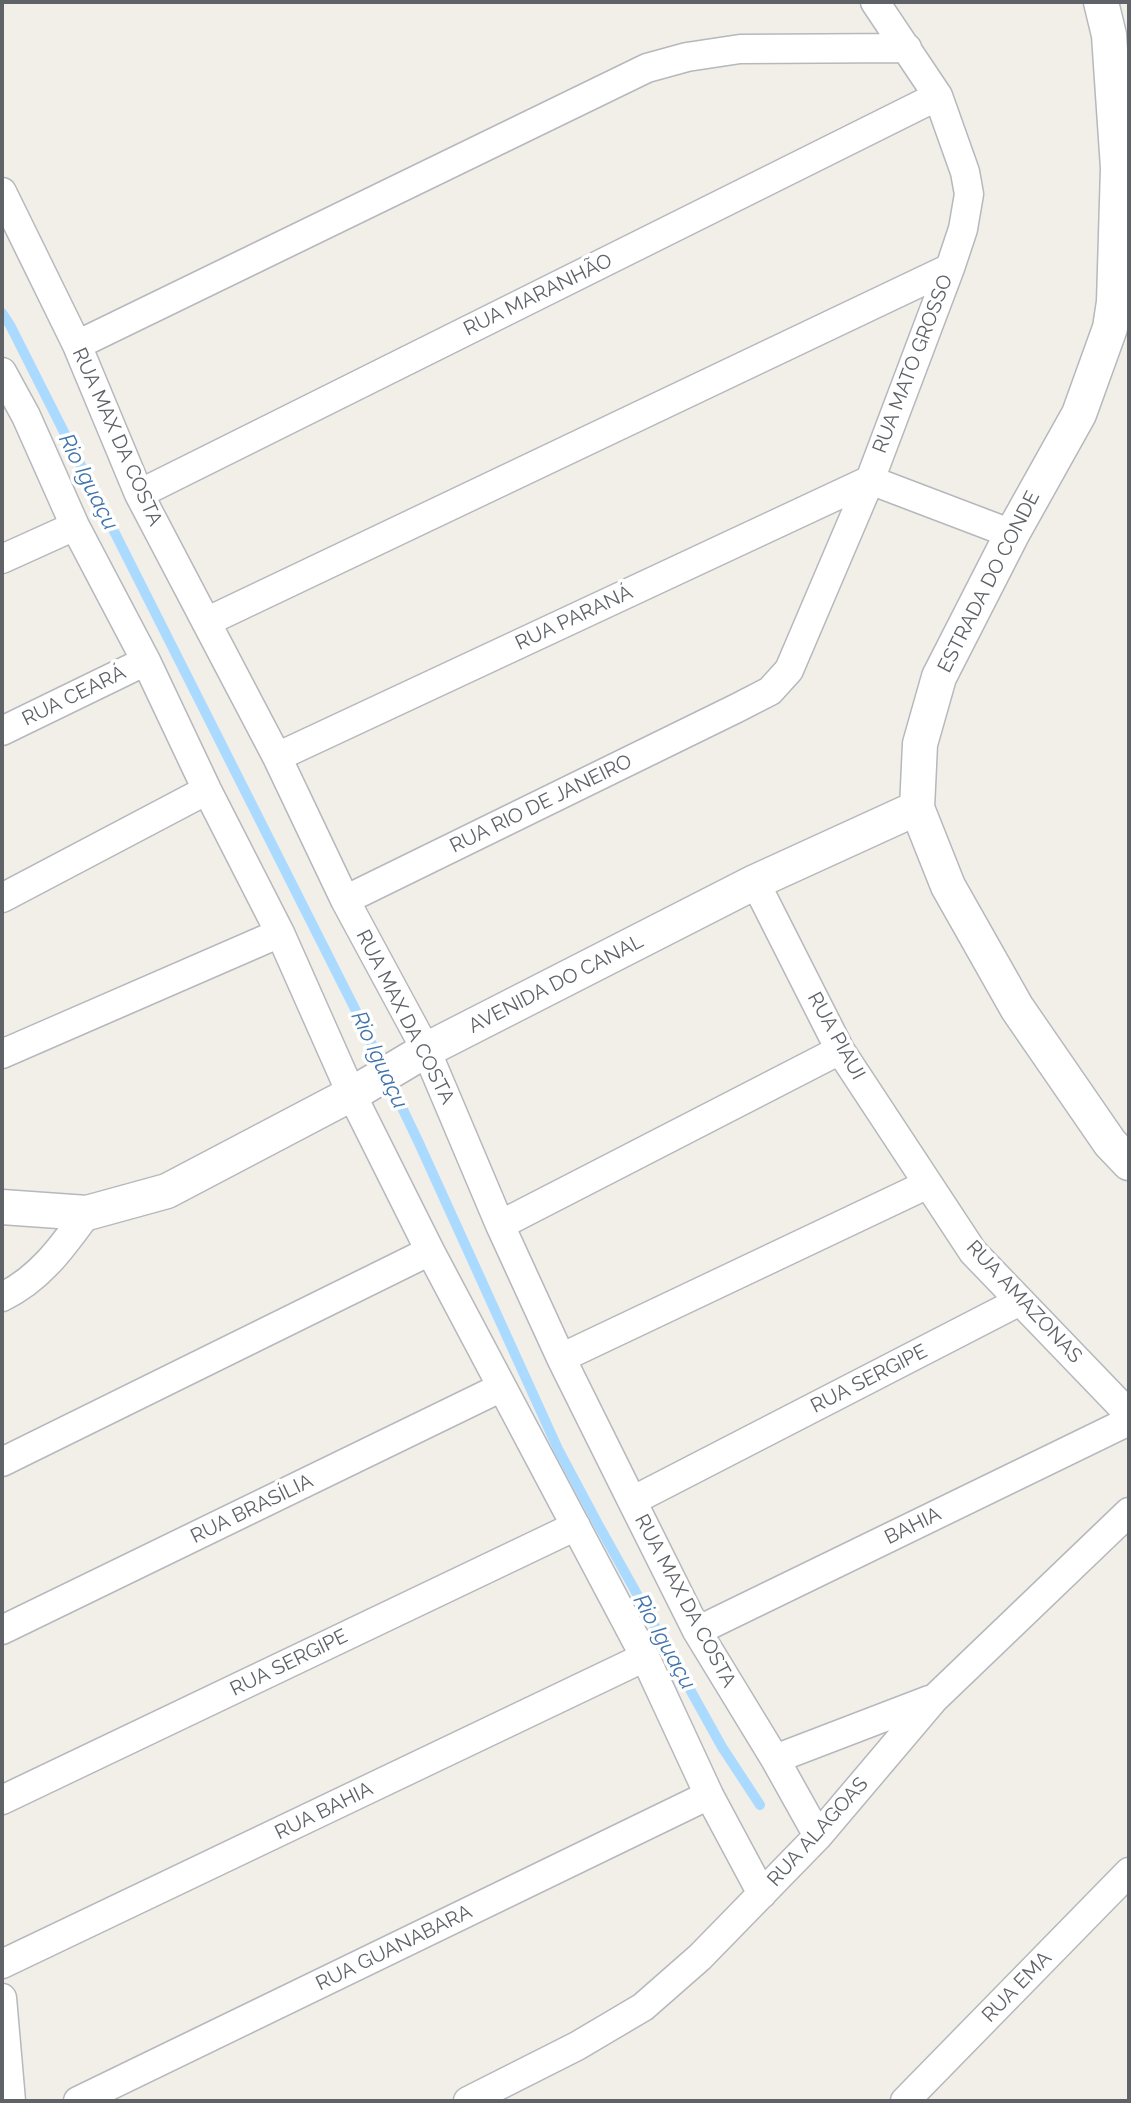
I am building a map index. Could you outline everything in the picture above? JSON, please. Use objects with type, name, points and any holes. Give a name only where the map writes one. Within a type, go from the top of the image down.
[{"type":"street","name":"RUA MATO GROSSO","points":[[737,708],[770,691],[789,670],[870,480],[963,229],[969,194],[965,172],[938,96],[875,2]]},
{"type":"street","name":"ESTRADA DO CONDE","points":[[1101,2],[1109,35],[1118,168],[1122,304],[1110,328],[1079,414],[1012,534],[939,677],[920,744],[917,808],[948,886],[1017,1008],[1110,1143],[1129,1163]]},
{"type":"street","points":[[77,345],[647,68],[687,57],[740,49],[907,48]]},
{"type":"street","name":"RUA MARANHÃO","points":[[139,494],[938,96]]},
{"type":"street","name":"RUA MAX DA COSTA","points":[[2,192],[77,345],[139,494],[277,757],[422,1053],[561,1358],[697,1631],[818,1836]]},
{"type":"street","points":[[206,622],[950,268]]},
{"type":"street","points":[[2,372],[26,416],[75,526],[146,661],[280,933],[430,1251],[645,1657],[709,1795],[762,1894]]},
{"type":"street","points":[[870,480],[1012,534]]},
{"type":"street","name":"RUA PARANÁ","points":[[277,757],[870,480]]},
{"type":"street","points":[[2,559],[75,526]]},
{"type":"street","name":"RUA CEARÁ","points":[[2,731],[146,661]]},
{"type":"street","name":"RUA RIO DE JANEIRO","points":[[345,900],[737,708]]},
{"type":"street","points":[[2,898],[207,790]]},
{"type":"street","name":"AVENIDA DO CANAL","points":[[355,1091],[422,1053],[755,882],[917,808]]},
{"type":"street","name":"RUA PIAUI","points":[[755,882],[840,1050],[928,1184]]},
{"type":"street","points":[[2,1054],[280,933]]},
{"type":"street","points":[[500,1225],[840,1050]]},
{"type":"street","points":[[2,1207],[87,1213],[167,1191],[355,1091]]},
{"type":"street","points":[[561,1358],[928,1184]]},
{"type":"street","name":"RUA AMAZONAS","points":[[928,1184],[973,1252],[1129,1414]]},
{"type":"street","points":[[2,1297],[18,1290],[58,1254],[87,1213]]},
{"type":"street","points":[[2,1462],[430,1251]]},
{"type":"street","name":"RUA SERGIPE","points":[[632,1501],[1020,1301]]},
{"type":"street","name":"RUA BRASÍLIA","points":[[2,1630],[502,1387]]},
{"type":"street","name":"BAHIA","points":[[697,1631],[1129,1421]]},
{"type":"street","name":"RUA ALAGOAS","points":[[468,2101],[577,2046],[643,2007],[700,1957],[818,1836],[934,1699],[1129,1512]]},
{"type":"street","name":"RUA SERGIPE","points":[[2,1800],[576,1526]]},
{"type":"street","name":"RUA BAHIA","points":[[2,1964],[645,1657]]},
{"type":"street","points":[[775,1759],[934,1699]]},
{"type":"street","name":"RUA GUANABARA","points":[[78,2101],[709,1795]]},
{"type":"street","name":"RUA EMA","points":[[905,2101],[1129,1872]]},
{"type":"street","points":[[2,1998],[11,2101]]},
{"type":"waterway","name":"Rio Iguaçu","points":[[2,313],[354,1007],[558,1449],[722,1747],[760,1805]]}]
